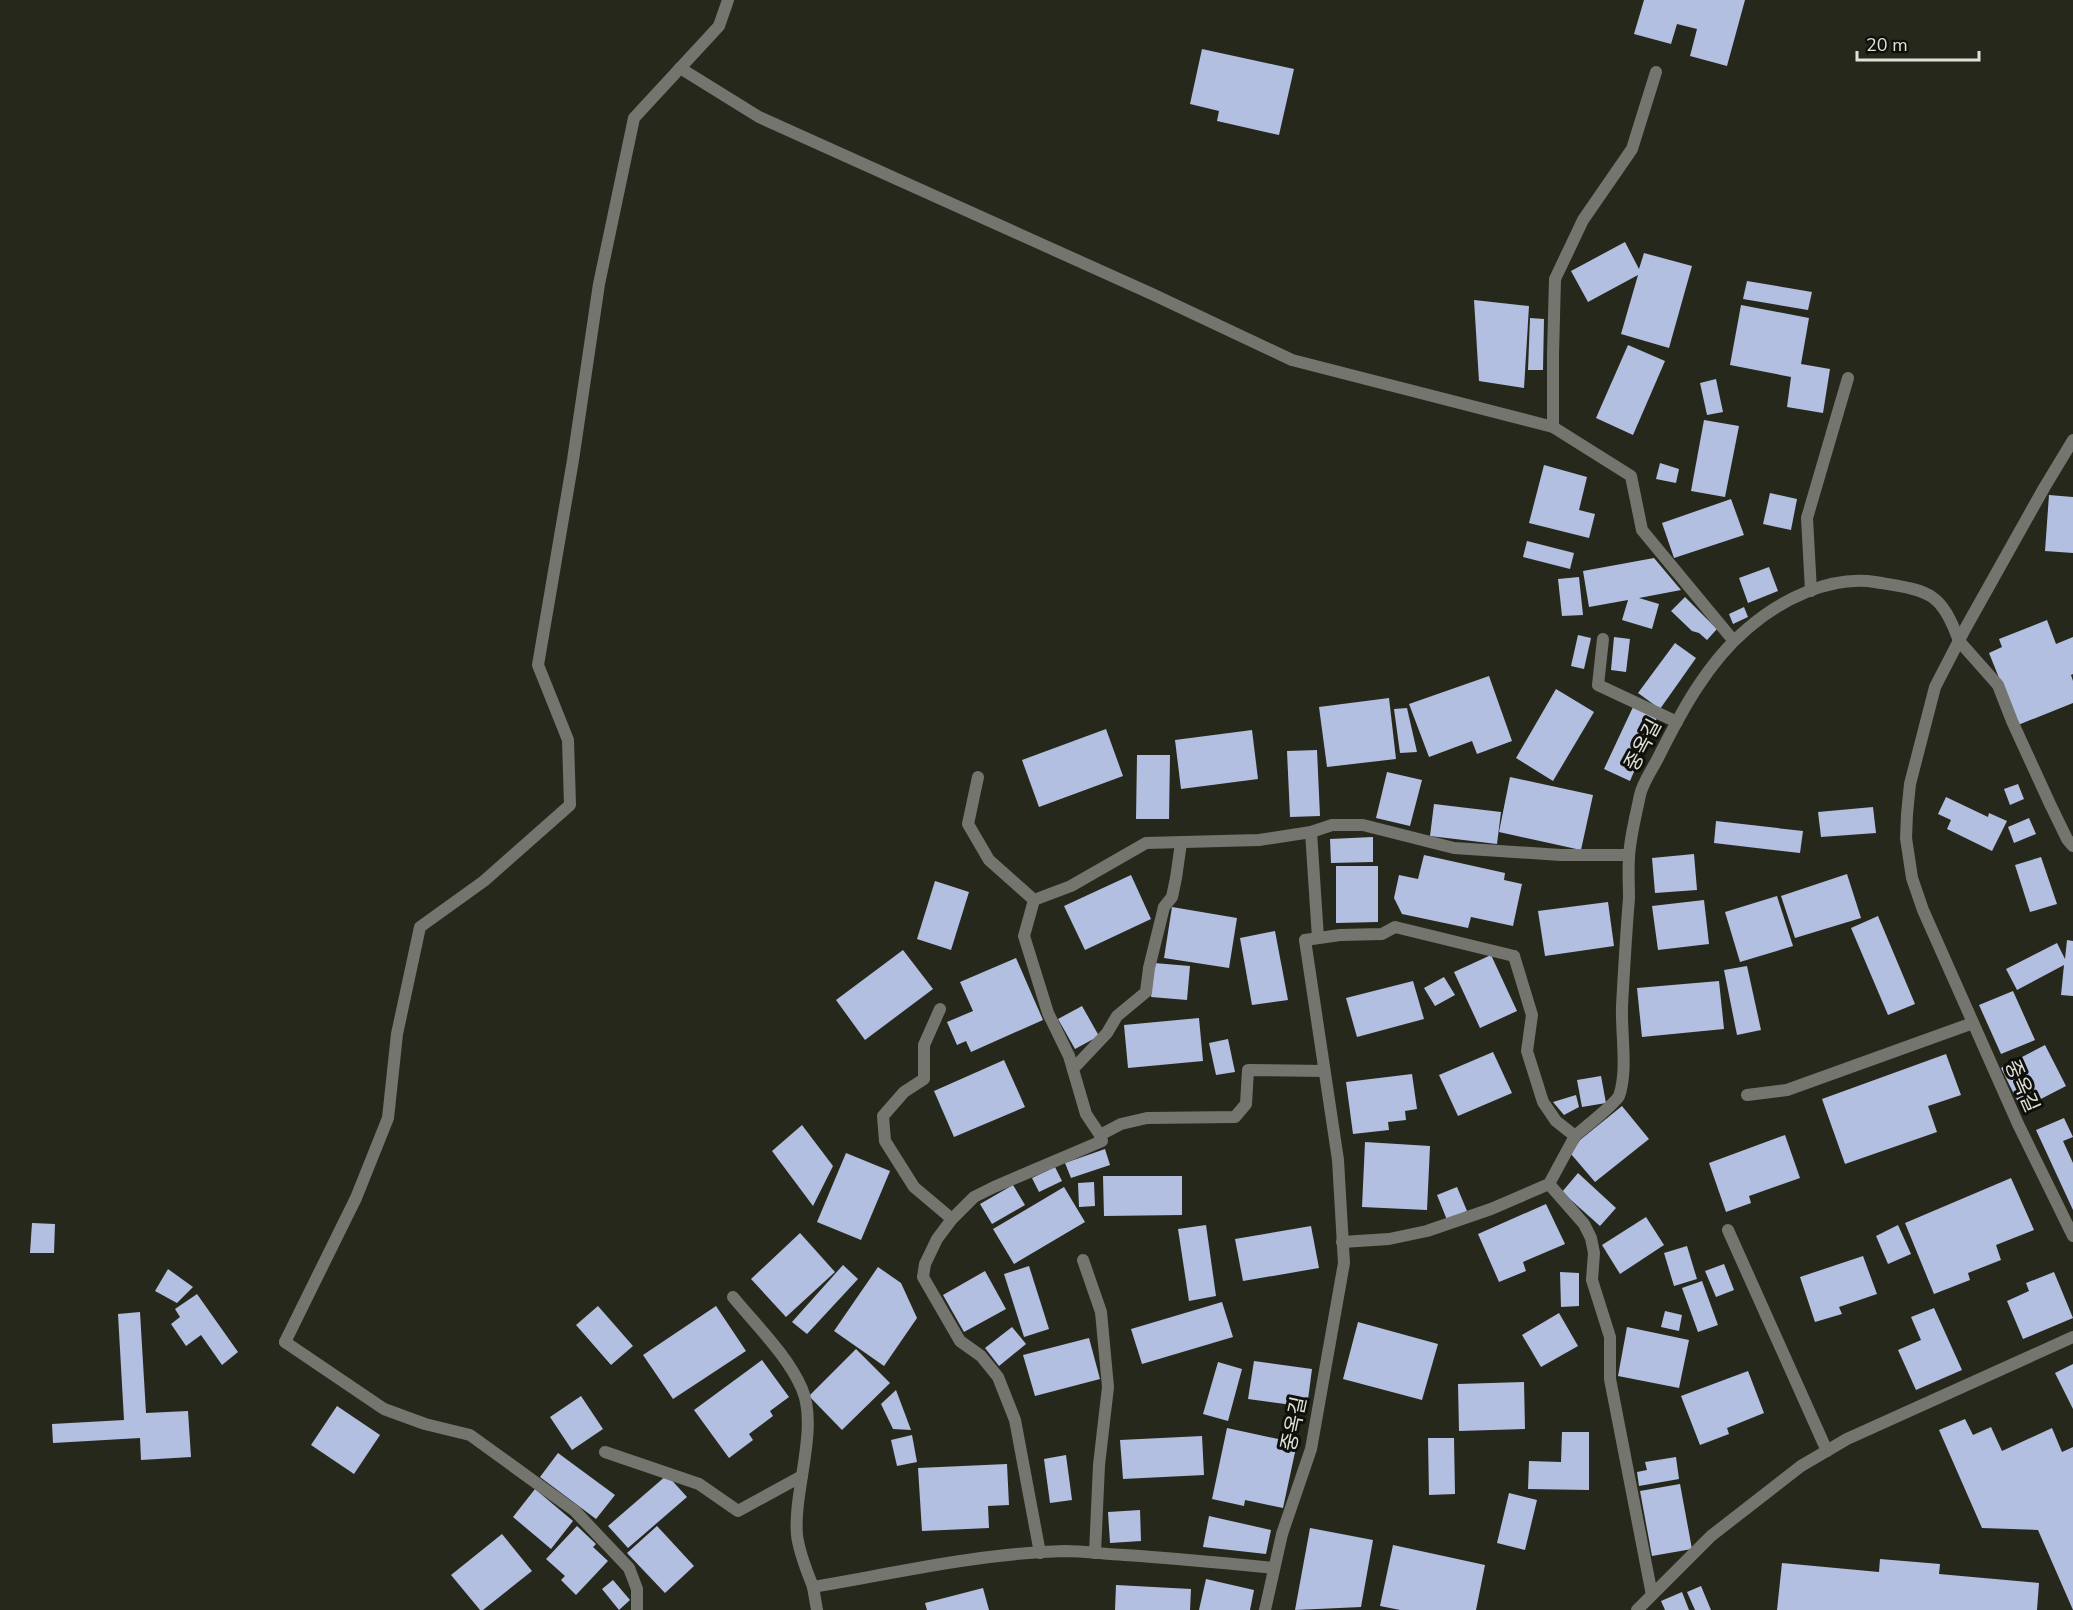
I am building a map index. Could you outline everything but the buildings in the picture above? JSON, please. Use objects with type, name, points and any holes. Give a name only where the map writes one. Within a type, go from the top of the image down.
[{"type":"street","points":[[637,1610],[637,1589],[629,1568],[575,1511],[470,1435],[425,1424],[384,1409],[285,1342],[356,1198],[388,1118],[397,1034],[420,927],[484,881],[570,805],[568,740],[538,665],[573,460],[599,284],[634,118],[719,26],[728,0]]},
{"type":"street","points":[[680,68],[759,117],[1152,294],[1292,360],[1553,427],[1630,476],[1642,530],[1733,640]]},
{"type":"street","points":[[1553,427],[1556,279],[1583,219],[1632,149],[1656,72]]},
{"type":"street","points":[[1811,591],[1807,518],[1848,378]]},
{"type":"street","name":"중옥길","points":[[2073,440],[2044,488],[1935,687],[1910,784],[1906,838],[1912,878],[1923,910],[2018,1124],[2073,1236]]},
{"type":"street","name":"중옥길","points":[[1548,1184],[1575,1136],[1618,1099],[1623,1080],[1622,1010],[1629,855],[1641,792],[1698,685],[1733,640],[1760,617],[1800,595],[1834,584],[1855,581],[1887,584],[1925,592],[1937,600],[1950,617],[1959,641]]},
{"type":"street","points":[[1603,639],[1598,685],[1677,722]]},
{"type":"street","points":[[1959,641],[1998,685],[2050,804],[2067,839],[2073,846]]},
{"type":"street","points":[[978,777],[968,824],[989,860],[1034,900]]},
{"type":"street","points":[[1034,900],[1071,886],[1146,843],[1259,840],[1311,832],[1332,825],[1363,825],[1454,848],[1561,855],[1629,855]]},
{"type":"street","points":[[1311,832],[1318,938],[1340,934],[1382,934],[1395,927],[1514,956],[1532,1014],[1527,1051],[1543,1102],[1556,1121],[1575,1136]]},
{"type":"street","points":[[1073,1069],[1107,1033],[1117,1016],[1146,992],[1149,968],[1164,907],[1172,897],[1181,843]]},
{"type":"street","points":[[1034,900],[1024,936],[1048,1013],[1069,1056],[1086,1114],[1102,1141],[974,1197],[952,1219],[937,1239],[925,1264],[924,1277],[960,1341],[981,1356],[998,1377],[1015,1420],[1040,1553]]},
{"type":"street","name":"중옥길","points":[[1265,1610],[1282,1534],[1311,1449],[1344,1263],[1338,1160],[1305,940],[1318,938]]},
{"type":"street","points":[[940,1009],[924,1045],[924,1079],[904,1092],[883,1116],[885,1141],[914,1186],[952,1219]]},
{"type":"street","points":[[1747,1095],[1787,1090],[1973,1023]]},
{"type":"street","points":[[1100,1135],[1121,1124],[1148,1118],[1236,1117],[1246,1104],[1248,1070],[1324,1071]]},
{"type":"street","points":[[1342,1242],[1389,1239],[1427,1232],[1491,1209],[1548,1184],[1584,1224],[1591,1238],[1594,1253],[1592,1280],[1610,1337],[1610,1379],[1652,1595]]},
{"type":"street","points":[[1728,1230],[1827,1451]]},
{"type":"street","points":[[1083,1260],[1101,1312],[1108,1387],[1099,1465],[1095,1553]]},
{"type":"street","points":[[734,1297],[789,1366],[803,1391],[808,1420],[797,1535],[813,1587],[817,1610]]},
{"type":"street","points":[[1637,1610],[1710,1536],[1801,1466],[1847,1439],[2073,1337]]},
{"type":"street","points":[[605,1452],[699,1484],[738,1511],[802,1476]]},
{"type":"street","points":[[813,1587],[912,1569],[1026,1553],[1066,1551],[1182,1558],[1274,1568]]}]
